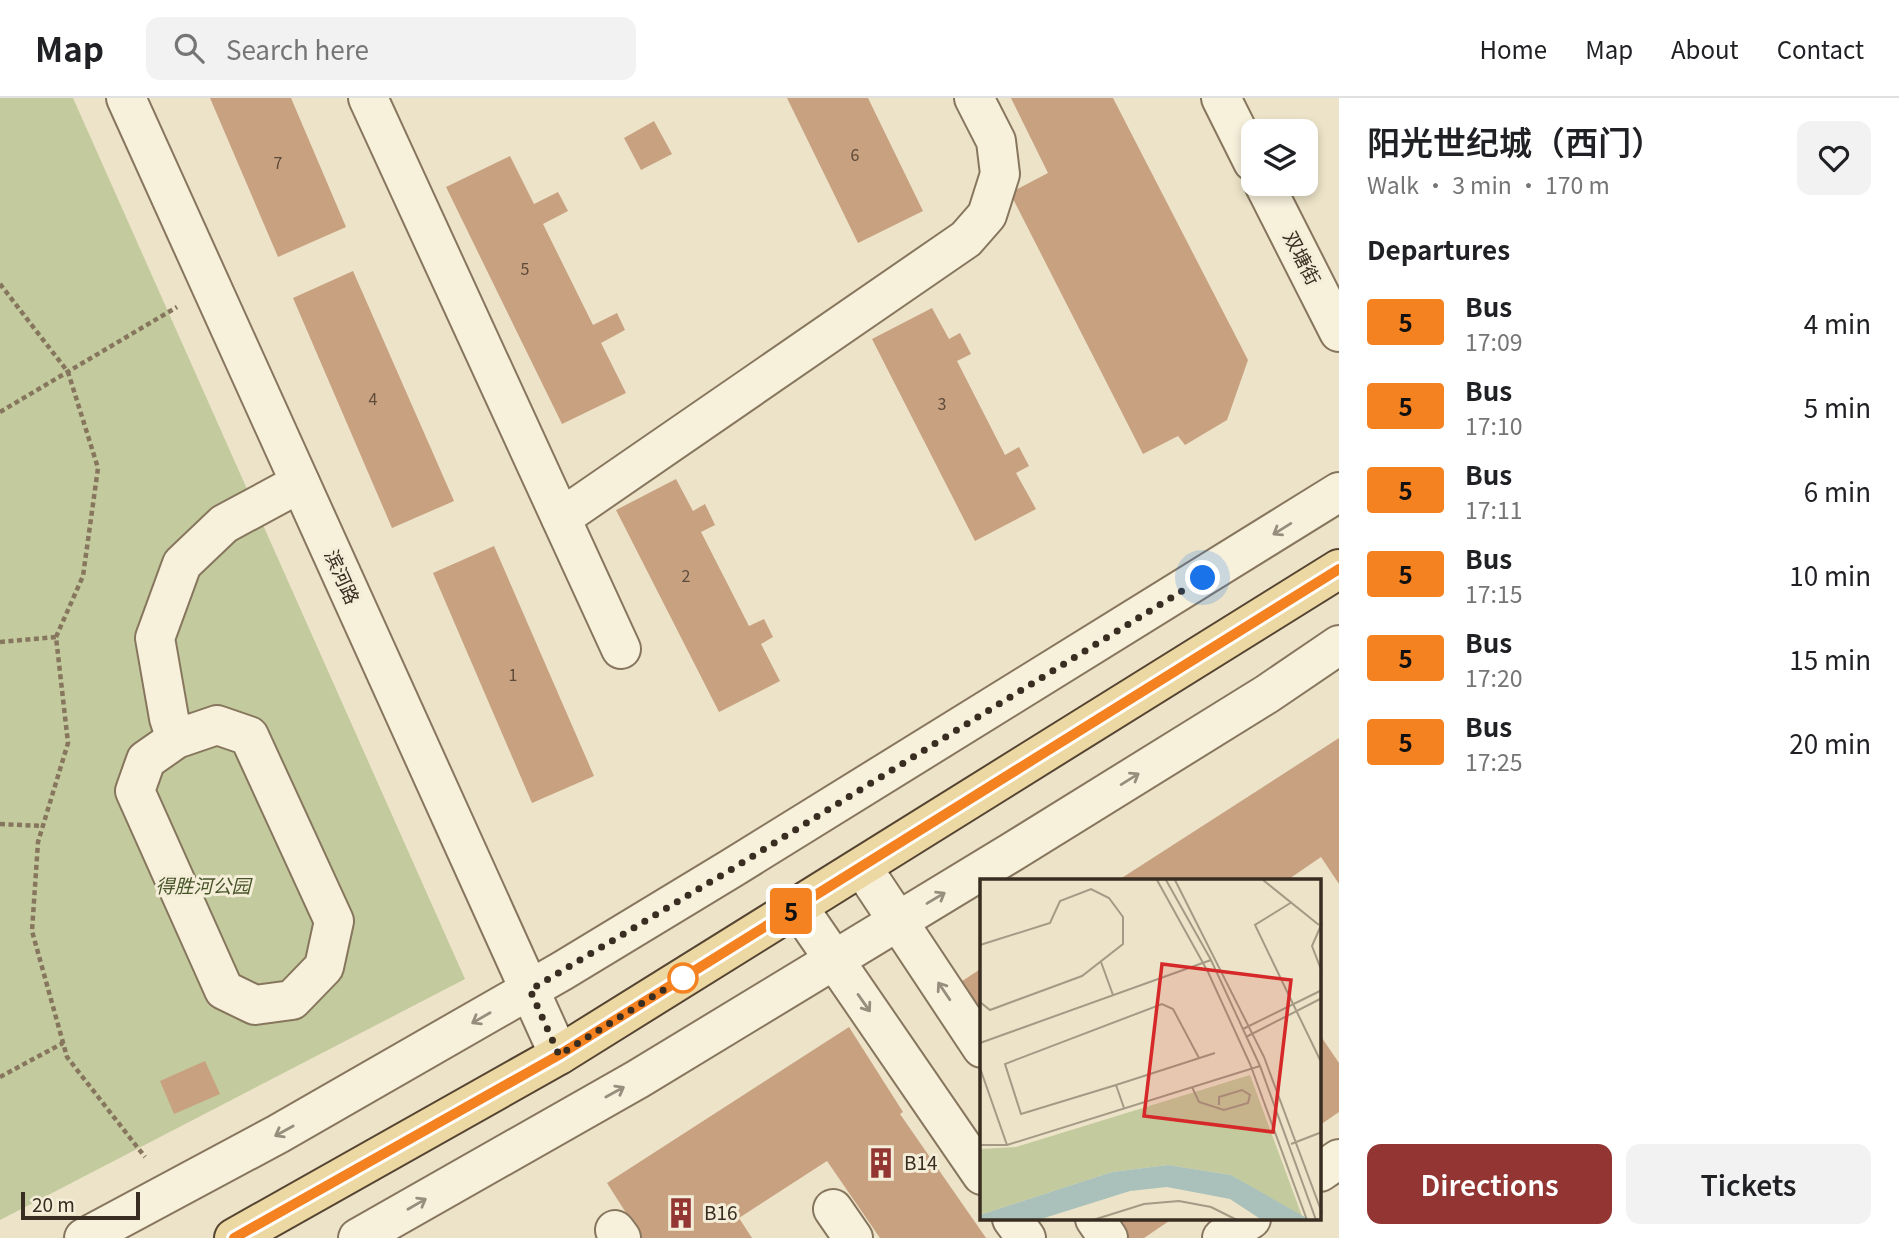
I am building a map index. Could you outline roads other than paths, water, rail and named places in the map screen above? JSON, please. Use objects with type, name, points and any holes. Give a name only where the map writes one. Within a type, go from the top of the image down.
[{"type":"main road","points":[[234,1238],[559,1055],[1339,569]]},
{"type":"street","name":"滨河路","points":[[126,98],[559,1055]]},
{"type":"street","points":[[368,98],[621,649]]},
{"type":"street","points":[[561,518],[966,239],[987,215],[1000,174],[996,141],[974,98]]},
{"type":"street","points":[[1221,98],[1241,138]]},
{"type":"street","name":"双塘街","points":[[1270,196],[1339,332]]},
{"type":"street","points":[[176,738],[169,718],[155,638],[182,564],[223,524],[300,483]]},
{"type":"street","points":[[84,1238],[278,1135],[530,990],[732,869],[1339,492]]},
{"type":"street","points":[[358,1238],[638,1079],[1267,694],[1339,645]]},
{"type":"street","points":[[218,726],[250,736],[334,921],[324,967],[292,1000],[255,1005],[224,990],[135,791],[146,760],[176,738],[218,726]]},
{"type":"street","points":[[862,867],[980,1045]]},
{"type":"street","points":[[798,907],[980,1172]]},
{"type":"street","points":[[1322,1171],[1339,1160]]},
{"type":"street","points":[[1013,1220],[1026,1238]]},
{"type":"street","points":[[1096,1220],[1108,1238]]},
{"type":"street","points":[[1222,1238],[1249,1220]]},
{"type":"place","name":"B14","points":[[881,1163]]},
{"type":"place","name":"B16","points":[[681,1213]]},
{"type":"park label","name":"得胜河公园","points":[[203,886]]}]
